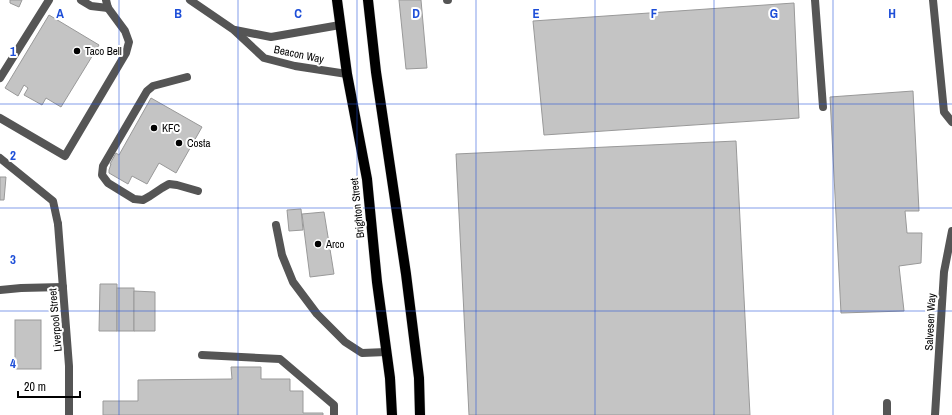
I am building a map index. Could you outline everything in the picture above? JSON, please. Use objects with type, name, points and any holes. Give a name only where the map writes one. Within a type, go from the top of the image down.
[{"type":"main road","name":"Brighton Street","points":[[337,0],[347,74],[366,179],[377,282],[390,378],[392,415]]},
{"type":"main road","points":[[368,0],[376,72],[406,274],[419,378],[420,415]]},
{"type":"street","points":[[0,78],[49,0]]},
{"type":"street","points":[[0,118],[65,156],[126,53],[129,42],[125,31],[107,4],[91,6],[81,0]]},
{"type":"street","name":"Beacon Way","points":[[190,0],[234,30],[264,58],[295,66],[347,74]]},
{"type":"street","points":[[816,0],[823,107]]},
{"type":"street","points":[[933,0],[944,112],[952,122]]},
{"type":"street","name":"Beacon Way","points":[[234,30],[271,37],[340,25]]},
{"type":"street","points":[[187,76],[153,86],[147,91],[103,166],[102,175],[108,183],[134,199],[143,200],[169,184],[198,191]]},
{"type":"street","name":"Liverpool Street","points":[[0,158],[53,201],[58,224],[69,366],[69,415]]},
{"type":"street","points":[[276,225],[282,255],[293,282],[317,314],[345,342],[362,352],[386,352]]},
{"type":"street","name":"Salvesen Way","points":[[935,415],[944,272],[952,231]]},
{"type":"street","points":[[0,290],[63,287]]},
{"type":"street","points":[[202,355],[280,359],[334,405],[334,415]]},
{"type":"street","points":[[887,403],[887,415]]},
{"type":"building","points":[[10,0],[22,0],[19,7],[10,3]]},
{"type":"building","points":[[399,0],[421,0],[427,68],[406,69]]},
{"type":"building","points":[[794,3],[799,118],[544,135],[533,21]]},
{"type":"building","points":[[49,15],[99,45],[61,107],[46,98],[42,105],[24,95],[28,88],[24,85],[18,96],[5,88]]},
{"type":"building","points":[[913,91],[919,211],[905,211],[907,233],[922,233],[921,263],[899,266],[904,311],[841,313],[830,97]]},
{"type":"building","points":[[151,98],[202,127],[176,173],[159,163],[147,184],[132,176],[128,184],[109,173],[110,164],[116,153],[119,155]]},
{"type":"building","points":[[736,141],[750,415],[469,415],[456,154]]},
{"type":"building","points":[[0,177],[6,177],[4,200],[0,200]]},
{"type":"building","points":[[301,209],[303,230],[289,231],[287,210]]},
{"type":"building","name":"Arco","points":[[324,212],[334,274],[310,277],[302,214]]},
{"type":"building","points":[[100,284],[117,284],[117,331],[99,331]]},
{"type":"building","points":[[117,288],[134,288],[134,331],[117,331]]},
{"type":"building","points":[[134,291],[155,292],[155,331],[134,331]]},
{"type":"building","points":[[15,320],[41,320],[41,369],[15,369]]},
{"type":"building","points":[[231,367],[261,367],[261,379],[290,379],[290,391],[303,391],[303,413],[323,413],[323,415],[103,415],[103,401],[138,401],[138,380],[232,379]]},
{"type":"place","name":"Taco Bell","points":[[77,51]]},
{"type":"place","name":"KFC","points":[[154,128]]},
{"type":"place","name":"Costa","points":[[179,143]]},
{"type":"place","name":"Arco","points":[[318,244]]}]
